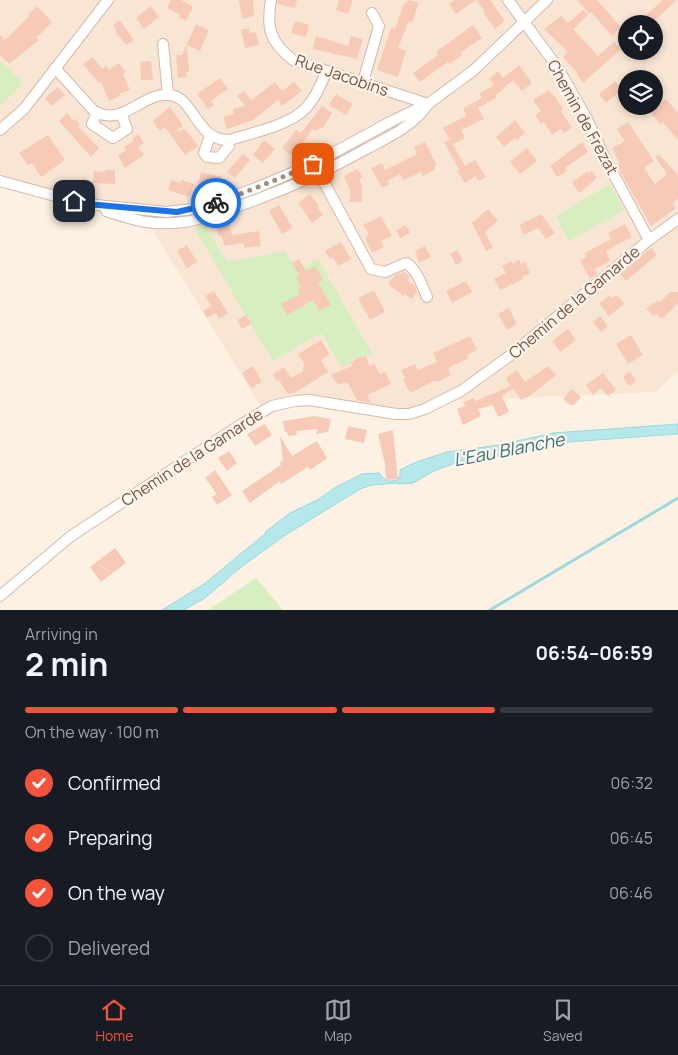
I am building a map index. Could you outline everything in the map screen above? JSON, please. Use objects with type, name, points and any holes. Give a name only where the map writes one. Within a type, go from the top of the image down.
[{"type":"street","points":[[0,130],[24,109],[108,0]]},
{"type":"street","name":"Rue Jacobins","points":[[270,0],[268,18],[272,36],[281,50],[293,60],[428,104]]},
{"type":"street","name":"Chemin de Frezat","points":[[508,0],[558,68],[649,240]]},
{"type":"street","points":[[87,204],[177,212],[221,201],[313,164],[392,121],[428,104],[474,70],[547,0]]},
{"type":"street","points":[[363,82],[379,26],[372,13]]},
{"type":"street","points":[[164,44],[168,94]]},
{"type":"street","points":[[55,68],[97,112],[108,116],[121,113],[168,94],[181,100],[210,136],[222,140],[229,140],[287,121],[296,116],[305,110],[312,100],[320,88],[326,72]]},
{"type":"street","points":[[0,181],[87,204],[137,221],[151,224],[186,222],[255,200],[356,155],[403,128],[420,115],[428,104]]},
{"type":"street","points":[[97,112],[92,124],[113,138],[128,129],[121,113]]},
{"type":"street","points":[[210,136],[204,153],[206,157],[219,158],[229,146],[229,140]]},
{"type":"street","points":[[319,173],[371,270],[385,272],[406,263],[410,265],[415,273],[427,297]]},
{"type":"street","name":"Chemin de la Gamarde","points":[[0,596],[70,536],[272,406],[309,400],[396,414],[410,414],[434,406],[460,391],[512,354],[649,240],[678,219]]},
{"type":"shaded area","points":[[0,0],[678,0],[678,371],[655,392],[442,401],[418,412],[309,400],[263,410],[138,206],[94,201],[0,176]]},
{"type":"green space","points":[[0,60],[23,83],[0,106]]},
{"type":"green space","points":[[610,184],[624,210],[569,241],[556,216]]},
{"type":"green space","points":[[205,226],[227,262],[285,251],[297,271],[318,259],[372,354],[351,359],[353,363],[342,367],[321,333],[273,361],[194,228]]},
{"type":"green space","points":[[256,578],[283,610],[208,610]]},
{"type":"water","points":[[678,424],[678,434],[555,443],[517,453],[461,461],[434,471],[413,483],[372,485],[360,489],[284,536],[240,568],[205,598],[184,610],[162,610],[204,584],[290,513],[319,499],[336,487],[362,474],[379,473],[387,481],[398,480],[400,470],[416,462],[447,452],[499,445],[553,433]]},
{"type":"building","points":[[171,0],[181,0],[193,7],[186,21],[179,17],[180,15],[167,8]]},
{"type":"building","points":[[239,0],[253,0],[254,16],[242,19]]},
{"type":"building","points":[[278,0],[297,0],[295,8],[277,4]]},
{"type":"building","points":[[339,0],[353,0],[348,14],[336,10]]},
{"type":"building","points":[[408,0],[419,2],[412,23],[409,21],[398,48],[406,51],[398,77],[377,70],[391,28],[395,29],[404,3],[406,4]]},
{"type":"building","points":[[455,0],[476,0],[456,14],[449,4]]},
{"type":"building","points":[[477,0],[490,0],[505,21],[495,29]]},
{"type":"building","points":[[577,0],[597,0],[618,24],[618,30],[612,36],[591,12],[589,14]]},
{"type":"building","points":[[663,0],[677,0],[661,15],[646,15]]},
{"type":"building","points":[[37,6],[52,22],[36,38],[39,40],[9,64],[0,55],[0,35],[5,40]]},
{"type":"building","points":[[151,6],[159,17],[144,29],[136,18]]},
{"type":"building","points":[[583,10],[588,15],[573,29],[598,56],[614,42],[618,46],[618,52],[583,83],[578,74],[563,57],[568,52],[544,29],[561,16],[568,23]]},
{"type":"building","points":[[120,20],[134,40],[126,45],[115,31],[117,30],[113,25]]},
{"type":"building","points":[[295,21],[309,25],[306,37],[291,33]]},
{"type":"building","points":[[196,24],[209,30],[200,51],[187,45],[189,72],[186,72],[187,77],[178,78],[176,55],[182,55]]},
{"type":"building","points":[[473,25],[482,38],[460,53],[462,55],[450,64],[448,62],[420,82],[413,73],[438,55],[436,52]]},
{"type":"building","points":[[249,28],[250,33],[256,32],[259,45],[245,48],[241,30]]},
{"type":"building","points":[[316,36],[348,46],[351,36],[363,39],[357,59],[313,49]]},
{"type":"building","points":[[93,57],[102,69],[106,66],[109,70],[119,63],[126,72],[123,74],[130,90],[119,94],[120,96],[109,101],[101,82],[99,83],[83,64]]},
{"type":"building","points":[[151,61],[153,80],[141,80],[140,62]]},
{"type":"building","points":[[519,65],[532,83],[522,91],[513,80],[495,96],[496,98],[478,108],[484,119],[461,130],[465,138],[453,144],[465,166],[475,160],[486,177],[479,181],[475,176],[465,183],[457,171],[459,170],[444,142],[450,140],[443,128],[466,116],[463,108],[482,98],[479,94],[494,85],[489,79],[498,71],[503,78]]},
{"type":"building","points":[[220,78],[228,89],[211,101],[214,105],[208,109],[197,94]]},
{"type":"building","points":[[615,81],[618,85],[618,93],[606,103],[599,94]]},
{"type":"building","points":[[275,82],[282,91],[294,82],[302,91],[282,106],[278,100],[253,120],[227,129],[223,117],[234,114],[233,109],[245,106],[237,96],[244,91],[251,100]]},
{"type":"building","points":[[58,87],[65,95],[51,106],[45,98]]},
{"type":"building","points":[[549,90],[563,109],[561,111],[572,128],[564,133],[561,129],[552,135],[544,122],[541,124],[535,115],[541,111],[533,100]]},
{"type":"building","points":[[336,94],[353,104],[346,115],[329,105]]},
{"type":"building","points":[[666,99],[678,113],[678,140],[663,122],[660,124],[652,115],[663,115],[663,101]]},
{"type":"building","points":[[322,106],[332,113],[322,129],[320,127],[317,131],[313,129],[298,149],[296,147],[290,155],[282,148],[296,130],[301,133]]},
{"type":"building","points":[[170,107],[183,126],[174,132],[185,129],[198,146],[185,155],[165,127],[160,131],[153,121]]},
{"type":"building","points":[[67,113],[80,124],[78,126],[99,148],[91,157],[59,121]]},
{"type":"building","points":[[515,120],[525,133],[504,147],[496,137]]},
{"type":"building","points":[[628,122],[654,161],[644,168],[655,184],[667,174],[655,157],[659,154],[678,175],[678,199],[672,203],[676,208],[651,226],[617,166],[620,164],[612,148],[625,141],[617,129]]},
{"type":"building","points":[[138,134],[144,143],[138,147],[144,155],[125,168],[118,156],[126,150],[124,147],[134,141],[132,139]]},
{"type":"building","points":[[48,135],[65,160],[41,177],[32,163],[28,165],[19,153]]},
{"type":"building","points":[[264,140],[275,149],[263,163],[253,155]]},
{"type":"building","points":[[425,142],[436,164],[434,170],[423,176],[421,172],[403,180],[400,174],[387,181],[389,184],[382,188],[371,168],[382,163],[385,170],[417,154],[414,147]]},
{"type":"building","points":[[582,142],[588,152],[565,168],[567,171],[557,177],[550,166]]},
{"type":"building","points":[[527,148],[537,161],[520,174],[510,162]]},
{"type":"building","points":[[243,154],[250,160],[235,178],[227,172]]},
{"type":"building","points":[[358,169],[362,177],[359,180],[362,186],[362,202],[350,202],[350,191],[344,176]]},
{"type":"building","points":[[105,170],[115,170],[115,184],[93,183],[94,171],[105,172]]},
{"type":"building","points":[[588,171],[589,173],[592,171],[597,178],[579,193],[572,182]]},
{"type":"building","points":[[201,172],[221,177],[219,190],[210,187],[210,190],[198,186]]},
{"type":"building","points":[[171,180],[180,183],[181,180],[194,184],[189,197],[168,190]]},
{"type":"building","points":[[310,194],[323,215],[312,223],[298,203]]},
{"type":"building","points":[[279,205],[293,228],[282,234],[269,211]]},
{"type":"building","points":[[488,209],[498,221],[485,232],[493,248],[486,251],[472,223]]},
{"type":"building","points":[[541,214],[555,233],[546,239],[538,228],[524,235],[519,225]]},
{"type":"building","points":[[381,216],[392,236],[381,241],[384,247],[372,253],[366,240],[368,232],[363,225]]},
{"type":"building","points":[[230,224],[232,235],[259,231],[261,246],[244,248],[244,243],[224,246],[222,236],[219,237],[216,227]]},
{"type":"building","points":[[625,224],[632,237],[606,251],[610,261],[595,269],[597,274],[590,279],[580,260],[587,257],[585,253],[611,239],[608,233]]},
{"type":"building","points":[[406,225],[410,233],[400,238],[396,230]]},
{"type":"building","points":[[341,242],[351,259],[338,266],[333,257],[330,259],[325,251]]},
{"type":"building","points":[[187,245],[197,262],[187,268],[177,251]]},
{"type":"building","points":[[425,246],[431,257],[419,263],[415,251]]},
{"type":"building","points":[[651,248],[657,255],[626,281],[620,273]]},
{"type":"building","points":[[457,250],[463,261],[456,265],[450,254]]},
{"type":"building","points":[[299,259],[306,271],[315,266],[323,280],[318,283],[331,305],[319,311],[313,300],[287,315],[281,304],[300,294],[297,289],[301,287],[296,277],[299,275],[292,263]]},
{"type":"building","points":[[519,260],[521,264],[525,262],[530,273],[522,277],[523,279],[500,290],[494,279],[506,273],[502,266],[511,261],[512,264]]},
{"type":"building","points":[[404,272],[410,276],[407,280],[415,286],[417,292],[412,299],[405,294],[404,296],[388,284],[395,275]]},
{"type":"building","points":[[466,281],[472,292],[452,303],[446,291]]},
{"type":"building","points":[[374,290],[385,312],[370,320],[358,298]]},
{"type":"building","points":[[214,291],[228,313],[219,319],[216,313],[207,318],[203,311],[211,306],[205,296]]},
{"type":"building","points":[[670,292],[678,292],[678,303],[662,319],[657,314],[654,316],[646,309],[658,300],[660,302]]},
{"type":"building","points":[[610,295],[612,298],[617,295],[624,304],[609,316],[599,303]]},
{"type":"building","points":[[509,308],[517,324],[507,330],[498,314]]},
{"type":"building","points":[[246,315],[251,324],[242,329],[237,320]]},
{"type":"building","points":[[600,316],[608,326],[601,332],[593,322]]},
{"type":"building","points":[[568,329],[576,340],[560,352],[552,341]]},
{"type":"building","points":[[631,335],[643,355],[628,364],[616,344]]},
{"type":"building","points":[[470,336],[477,350],[467,355],[469,358],[448,368],[451,375],[410,393],[401,370],[415,364],[418,370],[437,362],[433,353]]},
{"type":"building","points":[[321,340],[330,355],[321,360],[328,372],[296,392],[288,394],[273,374],[284,367],[291,378],[303,371],[304,363],[298,354]]},
{"type":"building","points":[[366,356],[369,366],[374,364],[380,374],[385,372],[391,384],[367,395],[371,403],[357,400],[348,383],[338,384],[331,375],[352,366],[351,364],[356,358]]},
{"type":"building","points":[[253,366],[262,382],[251,388],[242,373]]},
{"type":"building","points":[[548,366],[556,375],[531,395],[521,400],[513,388],[502,396],[509,412],[498,417],[493,405],[478,409],[481,416],[463,425],[457,409],[465,406],[463,402],[474,398],[475,401],[511,386],[506,378],[517,370],[525,382]]},
{"type":"building","points":[[630,372],[636,381],[629,386],[623,377]]},
{"type":"building","points":[[603,373],[616,390],[608,396],[601,388],[593,395],[586,385]]},
{"type":"building","points":[[572,389],[581,397],[574,405],[570,405],[563,399]]},
{"type":"building","points":[[315,416],[331,419],[328,432],[316,434],[317,429],[296,431],[297,435],[288,436],[287,432],[285,432],[283,421]]},
{"type":"building","points":[[265,424],[272,435],[255,446],[247,434]]},
{"type":"building","points":[[348,426],[367,430],[364,443],[345,439]]},
{"type":"building","points":[[393,430],[398,479],[386,480],[385,464],[378,434]]},
{"type":"building","points":[[280,436],[292,456],[317,441],[327,458],[310,470],[308,467],[281,484],[280,481],[250,503],[242,491],[281,465],[280,462],[283,460]]},
{"type":"building","points":[[229,451],[237,463],[227,471],[218,458]]},
{"type":"building","points":[[215,470],[232,495],[217,505],[212,497],[217,494],[205,478]]},
{"type":"building","points":[[115,548],[126,563],[101,582],[90,567]]},
{"type":"waterway","name":"L'Eau Blanche","points":[[490,610],[678,498]]},
{"type":"way so far","points":[[216,203],[313,164]]},
{"type":"route","points":[[74,201],[166,212],[194,209],[216,203]]}]
